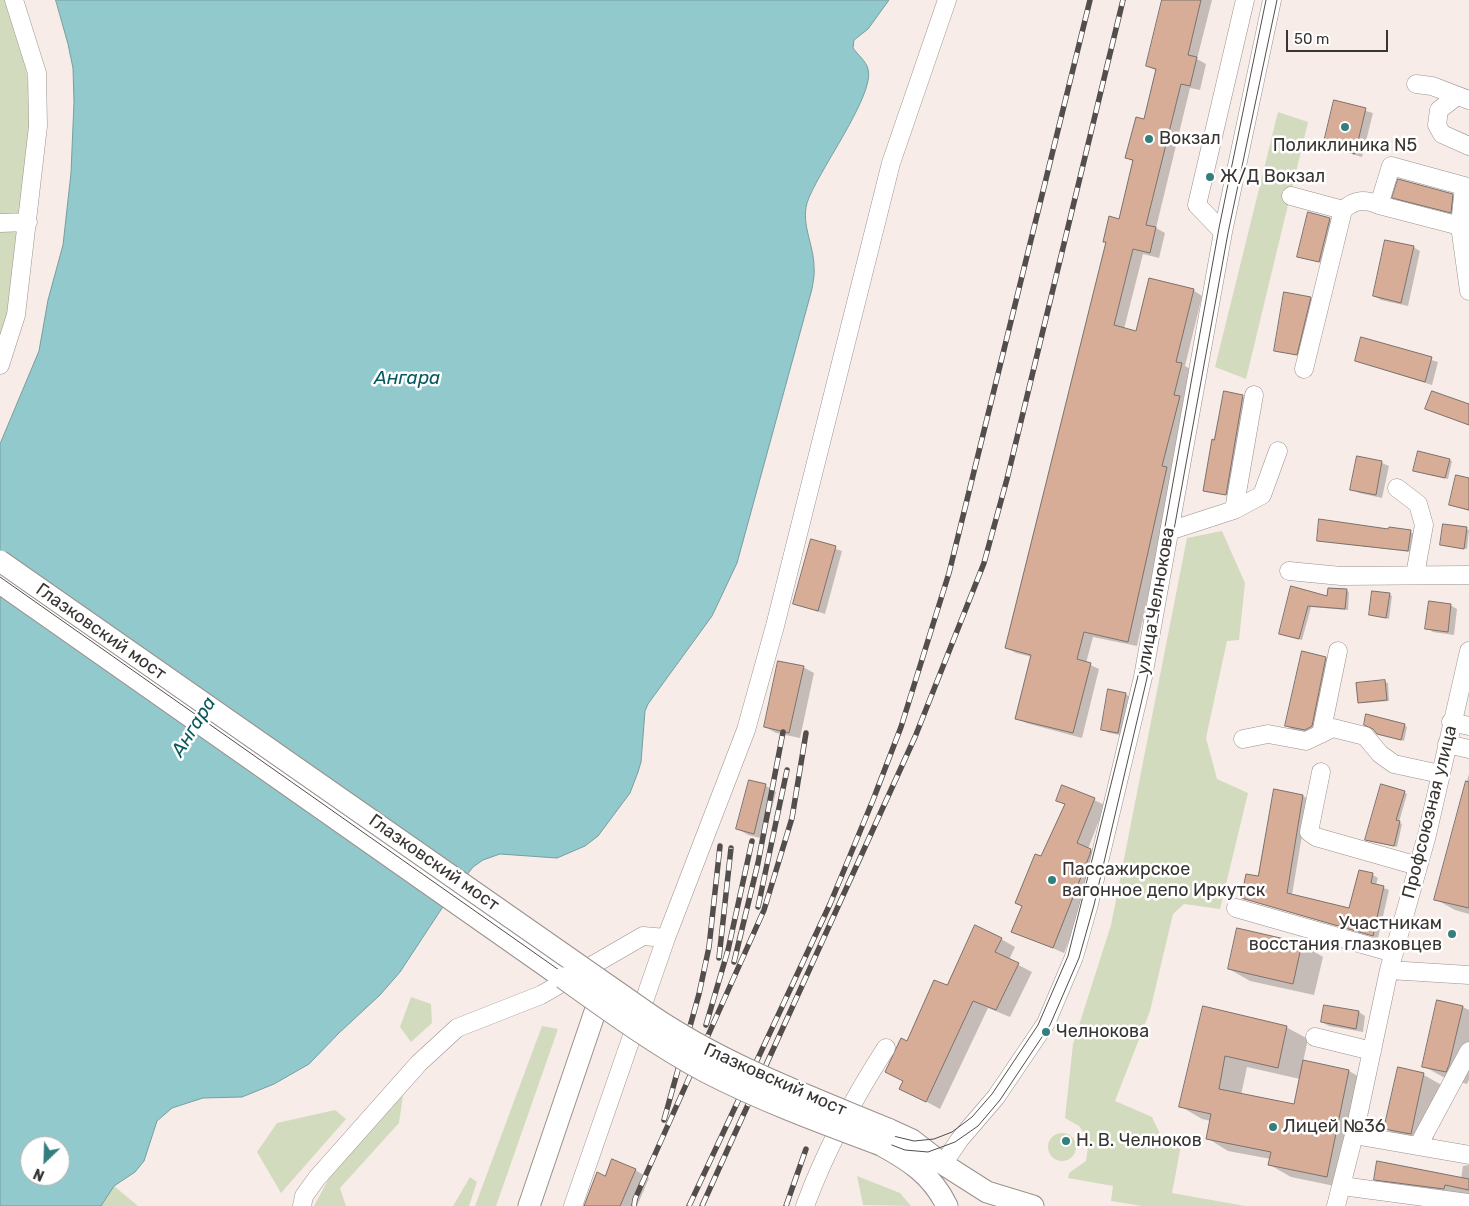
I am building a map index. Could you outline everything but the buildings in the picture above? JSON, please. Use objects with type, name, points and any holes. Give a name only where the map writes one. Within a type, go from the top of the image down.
[{"type":"main road","name":"Глазковский мост","points":[[0,561],[681,1035],[714,1054],[763,1076],[884,1137]]},
{"type":"main road","name":"Глазковский мост","points":[[0,583],[598,1003],[707,1072],[809,1118],[884,1137]]},
{"type":"main road","points":[[528,1206],[598,1003]]},
{"type":"main road","points":[[884,1137],[912,1140],[943,1164],[987,1192],[1033,1206]]},
{"type":"main road","points":[[884,1137],[915,1164],[941,1193],[947,1206]]},
{"type":"main road","points":[[915,1164],[943,1164]]},
{"type":"street","points":[[0,365],[16,315],[38,126],[36,73],[14,0]]},
{"type":"street","points":[[573,1206],[666,938],[746,730],[775,626],[891,163],[948,0]]},
{"type":"street","points":[[1223,232],[1197,205],[1245,0]]},
{"type":"street","name":"улица Челнокова","points":[[943,1164],[960,1139],[996,1097],[1046,1023],[1074,957],[1089,904],[1142,677],[1223,232],[1272,0]]},
{"type":"street","points":[[1416,84],[1432,86],[1463,98]]},
{"type":"street","points":[[1463,98],[1439,110],[1436,125],[1442,134],[1469,146]]},
{"type":"street","points":[[1380,205],[1391,166],[1464,186],[1460,226],[1469,291]]},
{"type":"street","points":[[1291,196],[1343,210]]},
{"type":"street","points":[[1304,369],[1343,210],[1358,200],[1368,200],[1380,205],[1460,226]]},
{"type":"street","points":[[0,223],[28,222]]},
{"type":"street","points":[[1234,510],[1254,395]]},
{"type":"street","points":[[1169,531],[1234,510],[1262,495],[1278,451]]},
{"type":"street","points":[[1397,488],[1418,504],[1424,525],[1415,575]]},
{"type":"street","points":[[1289,571],[1341,576],[1469,575]]},
{"type":"street","name":"Профсоюзная улица","points":[[1336,1206],[1354,1135],[1389,970],[1418,866],[1469,651]]},
{"type":"street","points":[[1321,734],[1338,652]]},
{"type":"street","points":[[1452,722],[1469,726]]},
{"type":"street","points":[[1243,740],[1268,734],[1306,741],[1333,728],[1365,736],[1380,754],[1394,764],[1440,774]]},
{"type":"street","points":[[1447,744],[1469,749]]},
{"type":"street","points":[[1321,772],[1309,832],[1316,837],[1418,866]]},
{"type":"street","points":[[1236,908],[1394,953]]},
{"type":"street","points":[[302,1206],[304,1196],[317,1178],[419,1063],[457,1028],[541,995],[643,936],[666,938]]},
{"type":"street","points":[[1389,970],[1469,975]]},
{"type":"street","points":[[1315,1037],[1372,1051]]},
{"type":"street","points":[[805,1206],[830,1142],[854,1096],[886,1048]]},
{"type":"street","points":[[1418,1146],[1469,1051]]},
{"type":"street","points":[[1354,1135],[1469,1155]]},
{"type":"street","points":[[1342,1186],[1469,1203]]},
{"type":"green space","points":[[0,0],[5,0],[24,48],[33,129],[23,218],[0,217]]},
{"type":"green space","points":[[1278,112],[1308,122],[1246,379],[1215,367]]},
{"type":"green space","points":[[0,232],[20,232],[10,321],[0,349]]},
{"type":"green space","points":[[1222,531],[1245,583],[1239,640],[1227,641],[1206,738],[1217,779],[1248,793],[1220,909],[1184,904],[1173,914],[1150,1011],[1115,1101],[1152,1117],[1160,1134],[1182,1140],[1172,1193],[1245,1206],[1142,1206],[1111,1201],[1113,1186],[1068,1178],[1069,1173],[1086,1161],[1089,1140],[1079,1126],[1065,1118],[1073,1044],[1111,925],[1187,538]]},
{"type":"green space","points":[[411,997],[431,1004],[432,1023],[411,1042],[400,1027]]},
{"type":"green space","points":[[542,1026],[558,1029],[496,1206],[475,1206]]},
{"type":"green space","points":[[403,1096],[399,1123],[340,1188],[346,1206],[314,1206],[334,1169],[391,1103]]},
{"type":"green space","points":[[335,1110],[346,1119],[281,1193],[257,1152],[277,1123]]},
{"type":"green space","points":[[1062,1133],[1072,1137],[1076,1147],[1072,1157],[1062,1161],[1052,1157],[1048,1147],[1052,1137]]},
{"type":"green space","points":[[857,1176],[900,1193],[911,1206],[863,1205]]},
{"type":"green space","points":[[470,1177],[477,1182],[469,1206],[453,1206]]},
{"type":"green space","points":[[114,1186],[138,1206],[101,1206]]},
{"type":"water","name":"Ангара","points":[[56,0],[889,0],[868,29],[854,40],[853,48],[867,66],[868,81],[855,115],[821,173],[807,203],[806,219],[814,270],[812,289],[737,563],[712,616],[648,704],[645,711],[641,762],[630,793],[598,836],[585,846],[557,858],[500,854],[483,860],[473,867],[448,899],[400,972],[380,995],[309,1064],[274,1084],[242,1097],[203,1098],[172,1108],[157,1121],[144,1161],[135,1172],[114,1186],[101,1206],[0,1206],[0,444],[39,351],[48,300],[63,245],[71,173],[74,102],[73,68]]},
{"type":"tram line","points":[[0,566],[652,1023],[713,1060],[885,1134],[914,1141],[934,1139],[952,1132],[972,1117],[992,1094],[1038,1025],[1068,956],[1138,676],[1219,228],[1266,0]]},
{"type":"tram line","points":[[0,577],[586,989],[690,1059],[810,1114],[905,1150],[928,1152],[955,1142],[978,1126],[1000,1100],[1050,1025],[1079,958],[1094,905],[1147,678],[1228,233],[1277,0]]},
{"type":"railway","points":[[689,1206],[830,904],[901,727],[949,573],[1090,0]]},
{"type":"railway","points":[[702,1206],[915,737],[984,563],[1007,479],[1123,0]]},
{"type":"railway","points":[[734,962],[758,863],[783,732]]},
{"type":"railway","points":[[634,1206],[635,1199],[764,910],[792,818],[806,733]]},
{"type":"railway","points":[[758,907],[787,770]]},
{"type":"railway","points":[[706,1025],[728,950],[752,841]]},
{"type":"railway","points":[[664,1120],[699,994],[709,947],[720,846]]},
{"type":"railway","points":[[719,958],[731,848]]},
{"type":"railway","points":[[786,1206],[806,1149]]},
{"type":"place","name":"Поликлиника N5","points":[[1345,127]]},
{"type":"place","name":"Вокзал","points":[[1149,139]]},
{"type":"place","name":"Ж/Д Вокзал","points":[[1210,177]]},
{"type":"place","name":"Пассажирское вагонное депо Иркутск","points":[[1052,880]]},
{"type":"place","name":"Участникам восстания глазковцев","points":[[1452,934]]},
{"type":"place","name":"Челнокова","points":[[1046,1032]]},
{"type":"place","name":"Лицей №36","points":[[1273,1127]]},
{"type":"place","name":"Н. В. Челноков","points":[[1066,1141]]}]
